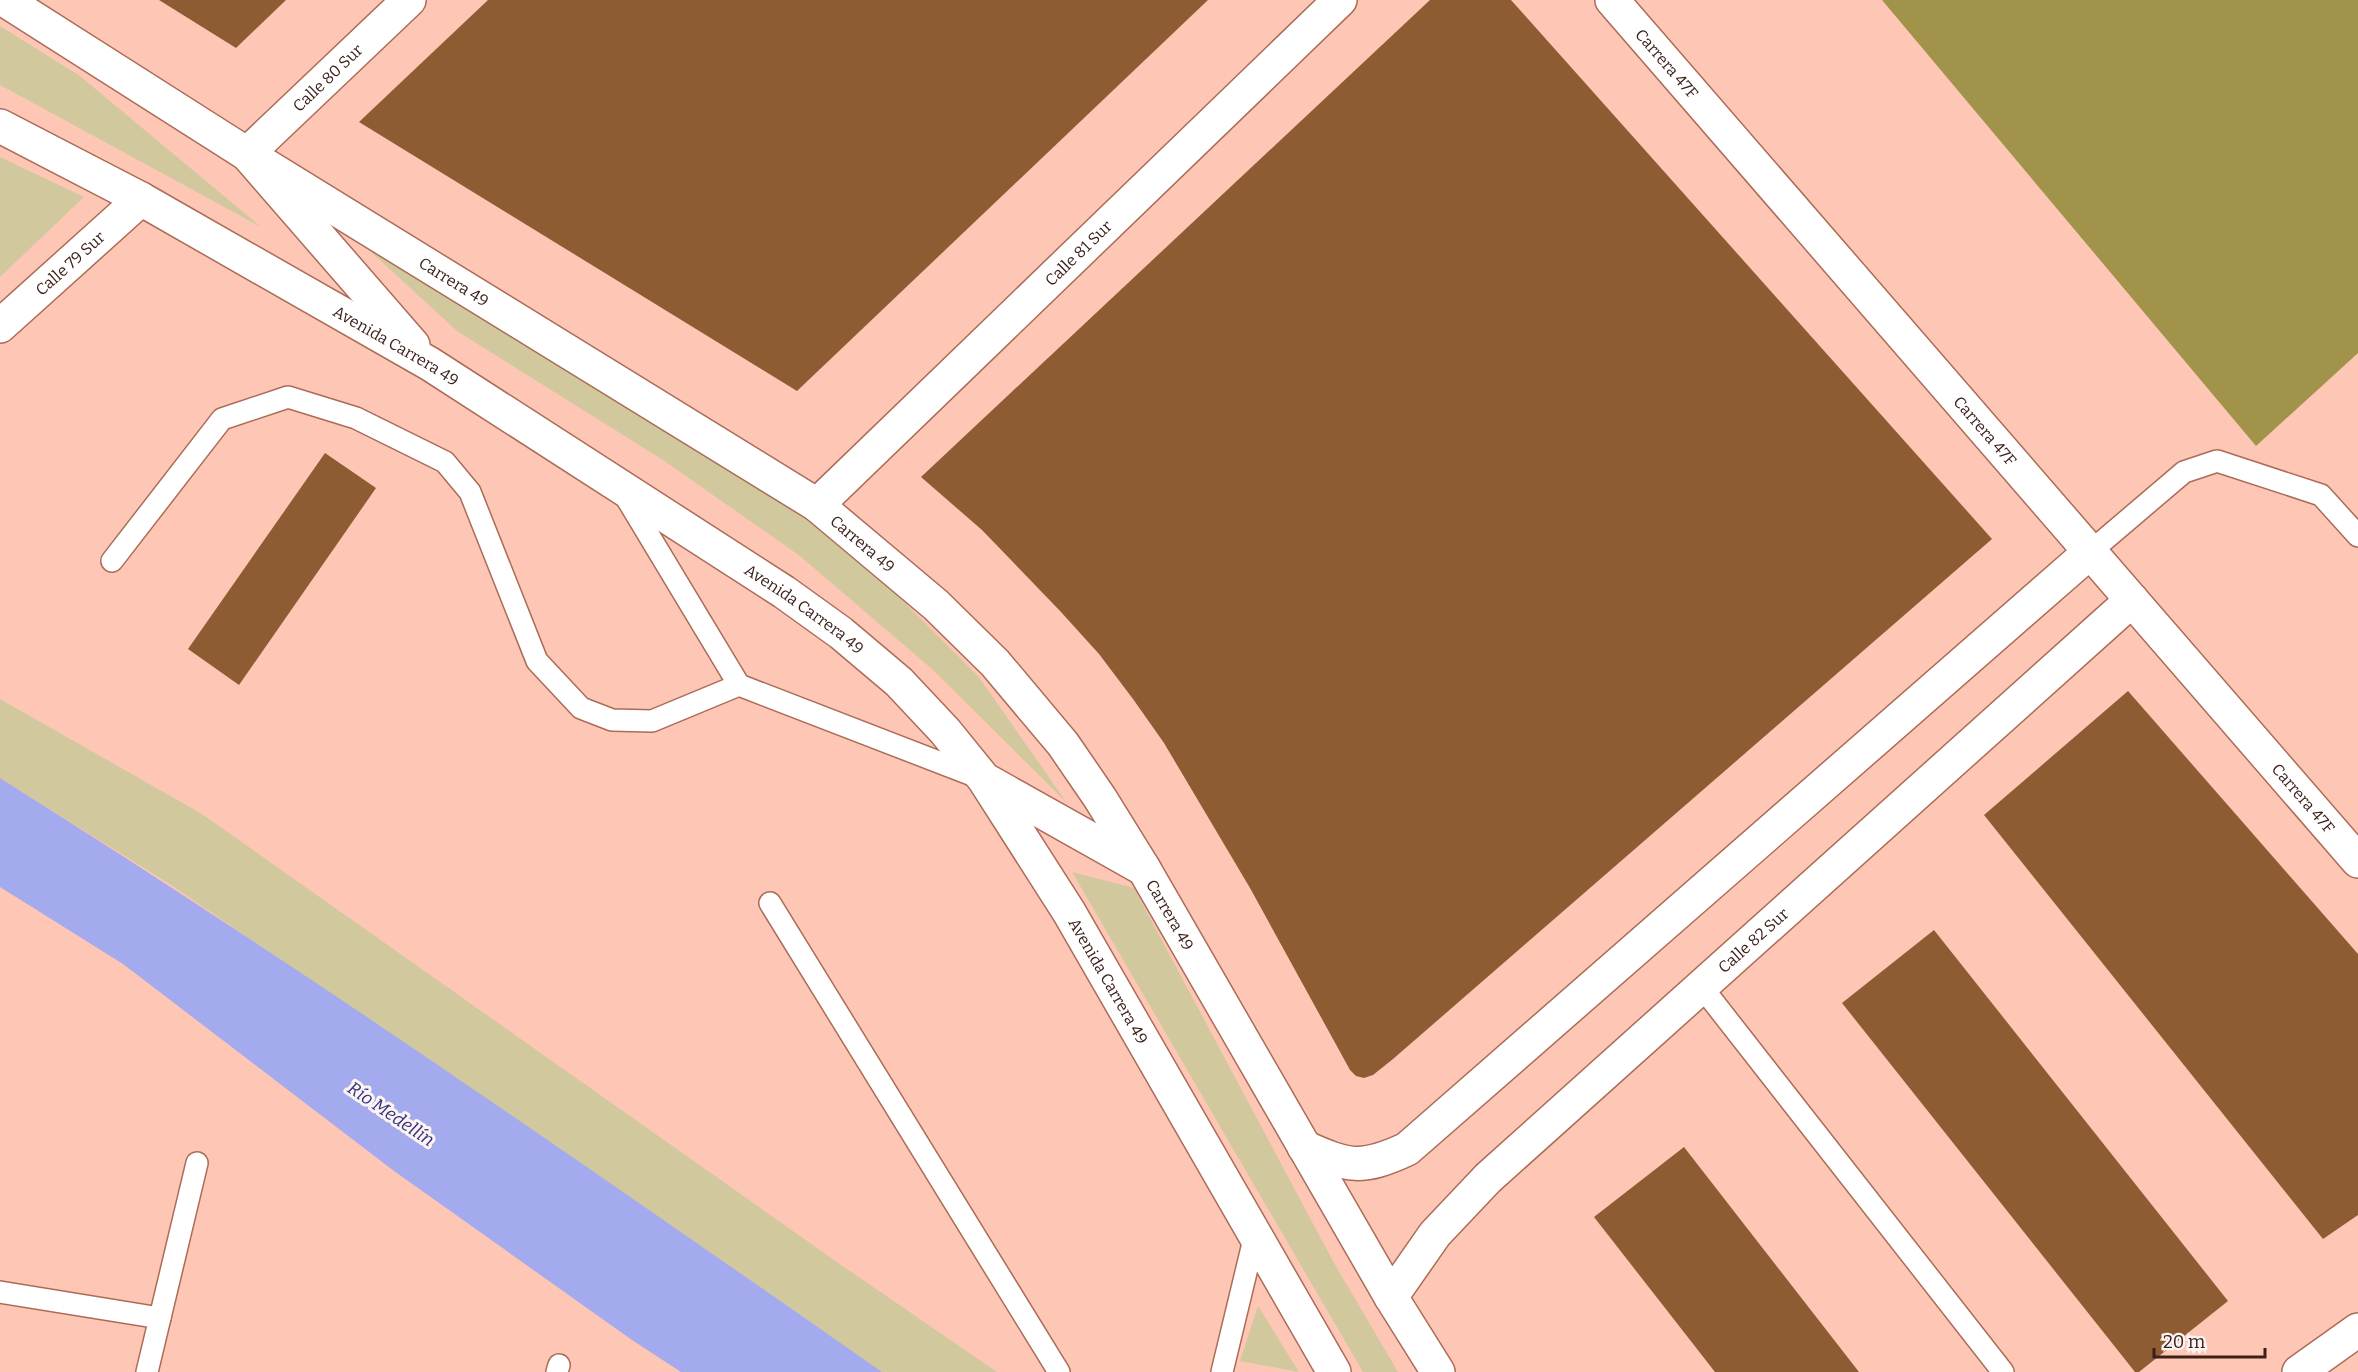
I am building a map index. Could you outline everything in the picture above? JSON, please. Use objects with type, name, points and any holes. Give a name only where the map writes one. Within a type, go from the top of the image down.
[{"type":"main road","name":"Carrera 49","points":[[5,0],[247,154],[817,505],[936,605],[995,663],[1063,744],[1100,798],[1144,869],[1391,1297],[1438,1372]]},
{"type":"main road","name":"Calle 80 Sur","points":[[247,154],[409,0]]},
{"type":"main road","name":"Calle 81 Sur","points":[[817,505],[1340,0]]},
{"type":"main road","name":"Carrera 47F","points":[[1612,0],[2358,861]]},
{"type":"main road","name":"Avenida Carrera 49","points":[[0,126],[141,199],[430,364],[784,592],[841,633],[899,682],[945,731],[984,779],[1070,912],[1334,1372]]},
{"type":"main road","points":[[247,154],[430,364]]},
{"type":"main road","name":"Calle 79 Sur","points":[[0,326],[141,199]]},
{"type":"main road","points":[[1304,1147],[1351,1165],[1381,1161],[1407,1149],[2090,552]]},
{"type":"main road","name":"Calle 82 Sur","points":[[1391,1297],[1451,1216],[1488,1178],[2132,600]]},
{"type":"main road","points":[[984,779],[1144,869]]},
{"type":"main road","points":[[2299,1372],[2358,1330]]},
{"type":"lane","points":[[112,561],[222,419],[288,397],[356,418],[445,462],[470,492],[537,661],[581,708],[612,720],[652,721],[739,685]]},
{"type":"lane","points":[[2090,552],[2184,472],[2217,461],[2321,495],[2358,536]]},
{"type":"lane","points":[[619,485],[739,685],[984,779]]},
{"type":"lane","points":[[770,903],[1059,1372]]},
{"type":"lane","points":[[1701,986],[2002,1372]]},
{"type":"lane","points":[[147,1372],[198,1162]]},
{"type":"lane","points":[[1222,1372],[1255,1235]]},
{"type":"lane","points":[[0,1292],[160,1318]]},
{"type":"shaded area","points":[[1882,0],[2358,0],[2358,353],[2256,446]]},
{"type":"shaded area","points":[[0,26],[80,76],[261,227],[0,85]]},
{"type":"shaded area","points":[[0,157],[84,197],[0,277]]},
{"type":"shaded area","points":[[369,250],[783,499],[890,588],[978,676],[1067,803],[932,669],[800,556],[663,460],[457,331]]},
{"type":"shaded area","points":[[0,699],[202,814],[844,1267],[997,1372],[882,1372],[171,885],[0,778]]},
{"type":"shaded area","points":[[1072,872],[1134,888],[1334,1263],[1398,1372],[1363,1372]]},
{"type":"shaded area","points":[[1258,1306],[1299,1372],[1240,1361]]},
{"type":"water","name":"Río Medellín","points":[[0,778],[334,995],[554,1144],[882,1372],[681,1372],[632,1340],[394,1171],[123,964],[0,887]]},
{"type":"building","points":[[159,0],[286,0],[236,48]]},
{"type":"building","points":[[488,0],[1208,0],[797,391],[359,122]]},
{"type":"building","points":[[1430,0],[1511,0],[1992,539],[1393,1059],[1373,1075],[1364,1078],[1356,1076],[1350,1070],[1250,888],[1164,743],[1133,699],[1099,654],[1061,612],[982,530],[921,477]]},
{"type":"building","points":[[325,453],[376,488],[239,685],[188,649]]},
{"type":"building","points":[[2128,691],[2358,954],[2358,1215],[2323,1239],[1984,815]]},
{"type":"building","points":[[1934,930],[2228,1301],[2139,1372],[2135,1372],[1842,1003]]},
{"type":"building","points":[[1684,1147],[1859,1372],[1715,1372],[1594,1217]]}]
